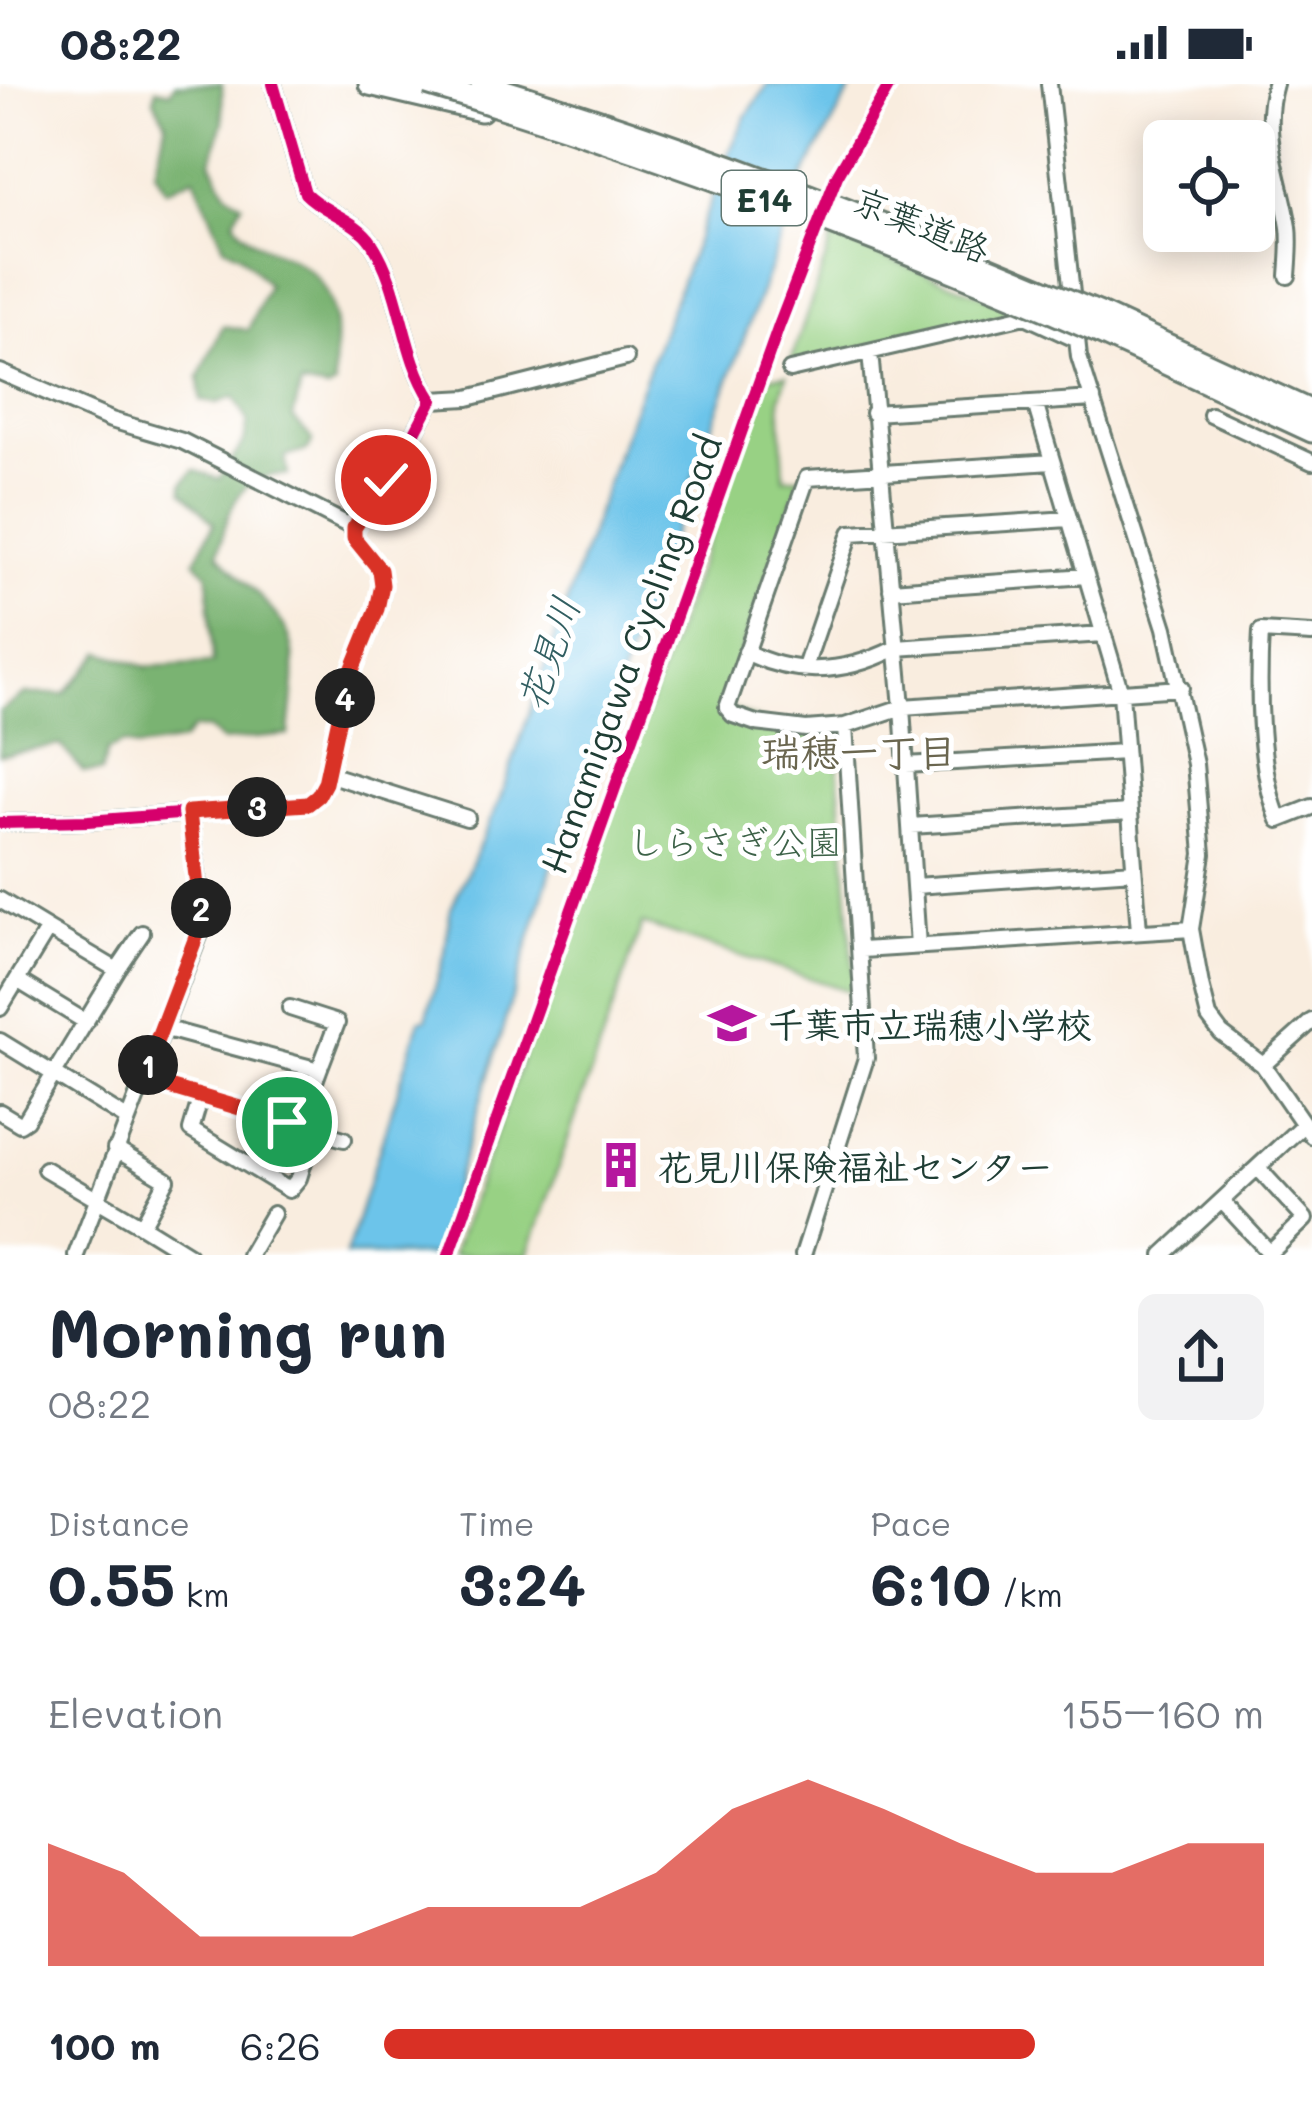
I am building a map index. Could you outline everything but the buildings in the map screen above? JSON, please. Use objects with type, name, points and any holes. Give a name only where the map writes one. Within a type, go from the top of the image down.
[{"type":"highway","points":[[370,84],[653,148]]},
{"type":"highway","name":"京葉道路","points":[[428,84],[653,148]]},
{"type":"highway","name":"京葉道路","points":[[482,84],[1312,412]]},
{"type":"highway","points":[[508,84],[653,148]]},
{"type":"highway","name":"京葉道路","points":[[1090,328],[1312,431]]},
{"type":"street","points":[[273,84],[305,193],[317,206],[367,236],[375,248],[404,323],[414,370],[432,400]]},
{"type":"street","points":[[1049,84],[1090,328],[1093,400],[1181,688],[1202,815],[1203,854],[1192,929],[1209,1017],[1221,1033],[1263,1065],[1308,1130],[1258,1168],[1163,1255]]},
{"type":"street","points":[[1275,84],[1268,106],[1268,136],[1290,232],[1288,276]]},
{"type":"street","points":[[790,370],[1025,316],[1090,328]]},
{"type":"street","points":[[870,352],[919,946]]},
{"type":"street","points":[[432,400],[468,398],[626,358]]},
{"type":"street","points":[[0,372],[111,420],[182,441],[354,528]]},
{"type":"street","points":[[0,823],[308,804],[318,796],[328,774],[346,685],[382,585],[380,570],[354,538],[354,528],[403,455],[432,400]]},
{"type":"street","points":[[873,413],[1093,400]]},
{"type":"street","points":[[1035,404],[1121,693],[1138,931]]},
{"type":"street","points":[[1211,415],[1312,462]]},
{"type":"street","points":[[1052,461],[807,478],[727,708],[733,716],[784,728],[845,726],[902,707],[1181,688]]},
{"type":"street","points":[[804,670],[851,533],[1069,519]]},
{"type":"street","points":[[891,590],[1086,576]]},
{"type":"street","points":[[1312,634],[1261,631],[1259,658],[1268,793],[1279,820],[1312,808]]},
{"type":"street","points":[[746,652],[804,670],[844,668],[896,648],[1103,634]]},
{"type":"street","points":[[802,1255],[864,1074],[867,1044],[845,726]]},
{"type":"street","points":[[906,765],[1125,752]]},
{"type":"street","points":[[328,774],[467,818]]},
{"type":"street","points":[[76,1255],[201,921],[189,812]]},
{"type":"street","points":[[910,826],[1130,812]]},
{"type":"street","points":[[915,886],[1134,871]]},
{"type":"street","points":[[0,900],[117,970]]},
{"type":"street","points":[[0,1008],[48,929]]},
{"type":"street","points":[[862,950],[1192,929]]},
{"type":"street","points":[[0,1112],[20,1124],[26,1120],[136,936]]},
{"type":"street","points":[[17,980],[86,1022]]},
{"type":"street","points":[[287,1122],[312,1089],[337,1023],[290,1009]]},
{"type":"street","points":[[1263,1065],[1312,1021]]},
{"type":"street","points":[[163,1028],[319,1070]]},
{"type":"street","points":[[0,1041],[127,1119]]},
{"type":"street","points":[[142,1079],[344,1139]]},
{"type":"street","points":[[201,1096],[191,1130],[290,1190],[299,1178],[314,1130]]},
{"type":"street","points":[[115,1149],[167,1180],[142,1226]]},
{"type":"street","points":[[1222,1201],[1270,1253],[1305,1219],[1258,1168]]},
{"type":"street","points":[[41,1170],[189,1255]]},
{"type":"street","points":[[249,1255],[273,1214]]},
{"type":"green space","points":[[175,84],[222,84],[223,122],[211,161],[227,193],[242,203],[234,220],[258,244],[304,266],[317,278],[334,320],[335,386],[328,390],[301,385],[293,418],[313,440],[308,450],[285,457],[288,475],[257,480],[246,487],[231,509],[218,554],[287,632],[294,669],[289,735],[222,741],[208,729],[193,728],[183,741],[137,748],[124,743],[108,750],[101,772],[83,772],[61,745],[0,755],[0,711],[25,694],[64,694],[102,652],[146,667],[213,663],[208,575],[195,561],[214,523],[183,491],[183,483],[194,470],[219,479],[244,442],[248,421],[234,397],[216,403],[201,401],[199,377],[223,326],[248,330],[268,285],[240,254],[224,246],[194,177],[166,190],[155,171],[166,122],[154,100],[156,89],[170,92]]},
{"type":"green space","points":[[833,237],[1025,312],[790,364]]},
{"type":"green space","name":"しらさぎ公園","points":[[787,375],[780,398],[784,478],[801,477],[723,705],[788,733],[836,739],[855,993],[642,924],[528,1255],[452,1255],[766,377]]},
{"type":"water","points":[[768,84],[854,84],[802,179],[552,866],[434,1255],[346,1255],[420,1020],[426,1019],[445,953],[450,911],[500,799],[622,439],[729,153]]},
{"type":"cycle path","points":[[0,823],[308,804],[325,783],[348,681],[381,596],[381,576],[354,528],[403,455],[432,400],[372,243],[305,193],[273,84]]},
{"type":"cycle path","name":"Hanamigawa Cycling Road","points":[[449,1255],[779,326],[837,176],[890,84]]},
{"type":"place","name":"千葉市立瑞穂小学校","points":[[732,1023]]},
{"type":"place","name":"花見川保険福祉センター","points":[[621,1165]]},
{"type":"district","name":"瑞穂一丁目","points":[[859,750]]},
{"type":"route","points":[[287,1122],[142,1079],[199,936],[202,917],[189,812],[308,804],[325,783],[346,685],[382,585],[380,570],[361,550],[354,528],[386,480]]},
{"type":"water label","name":"花見川","points":[[547,653]]}]
